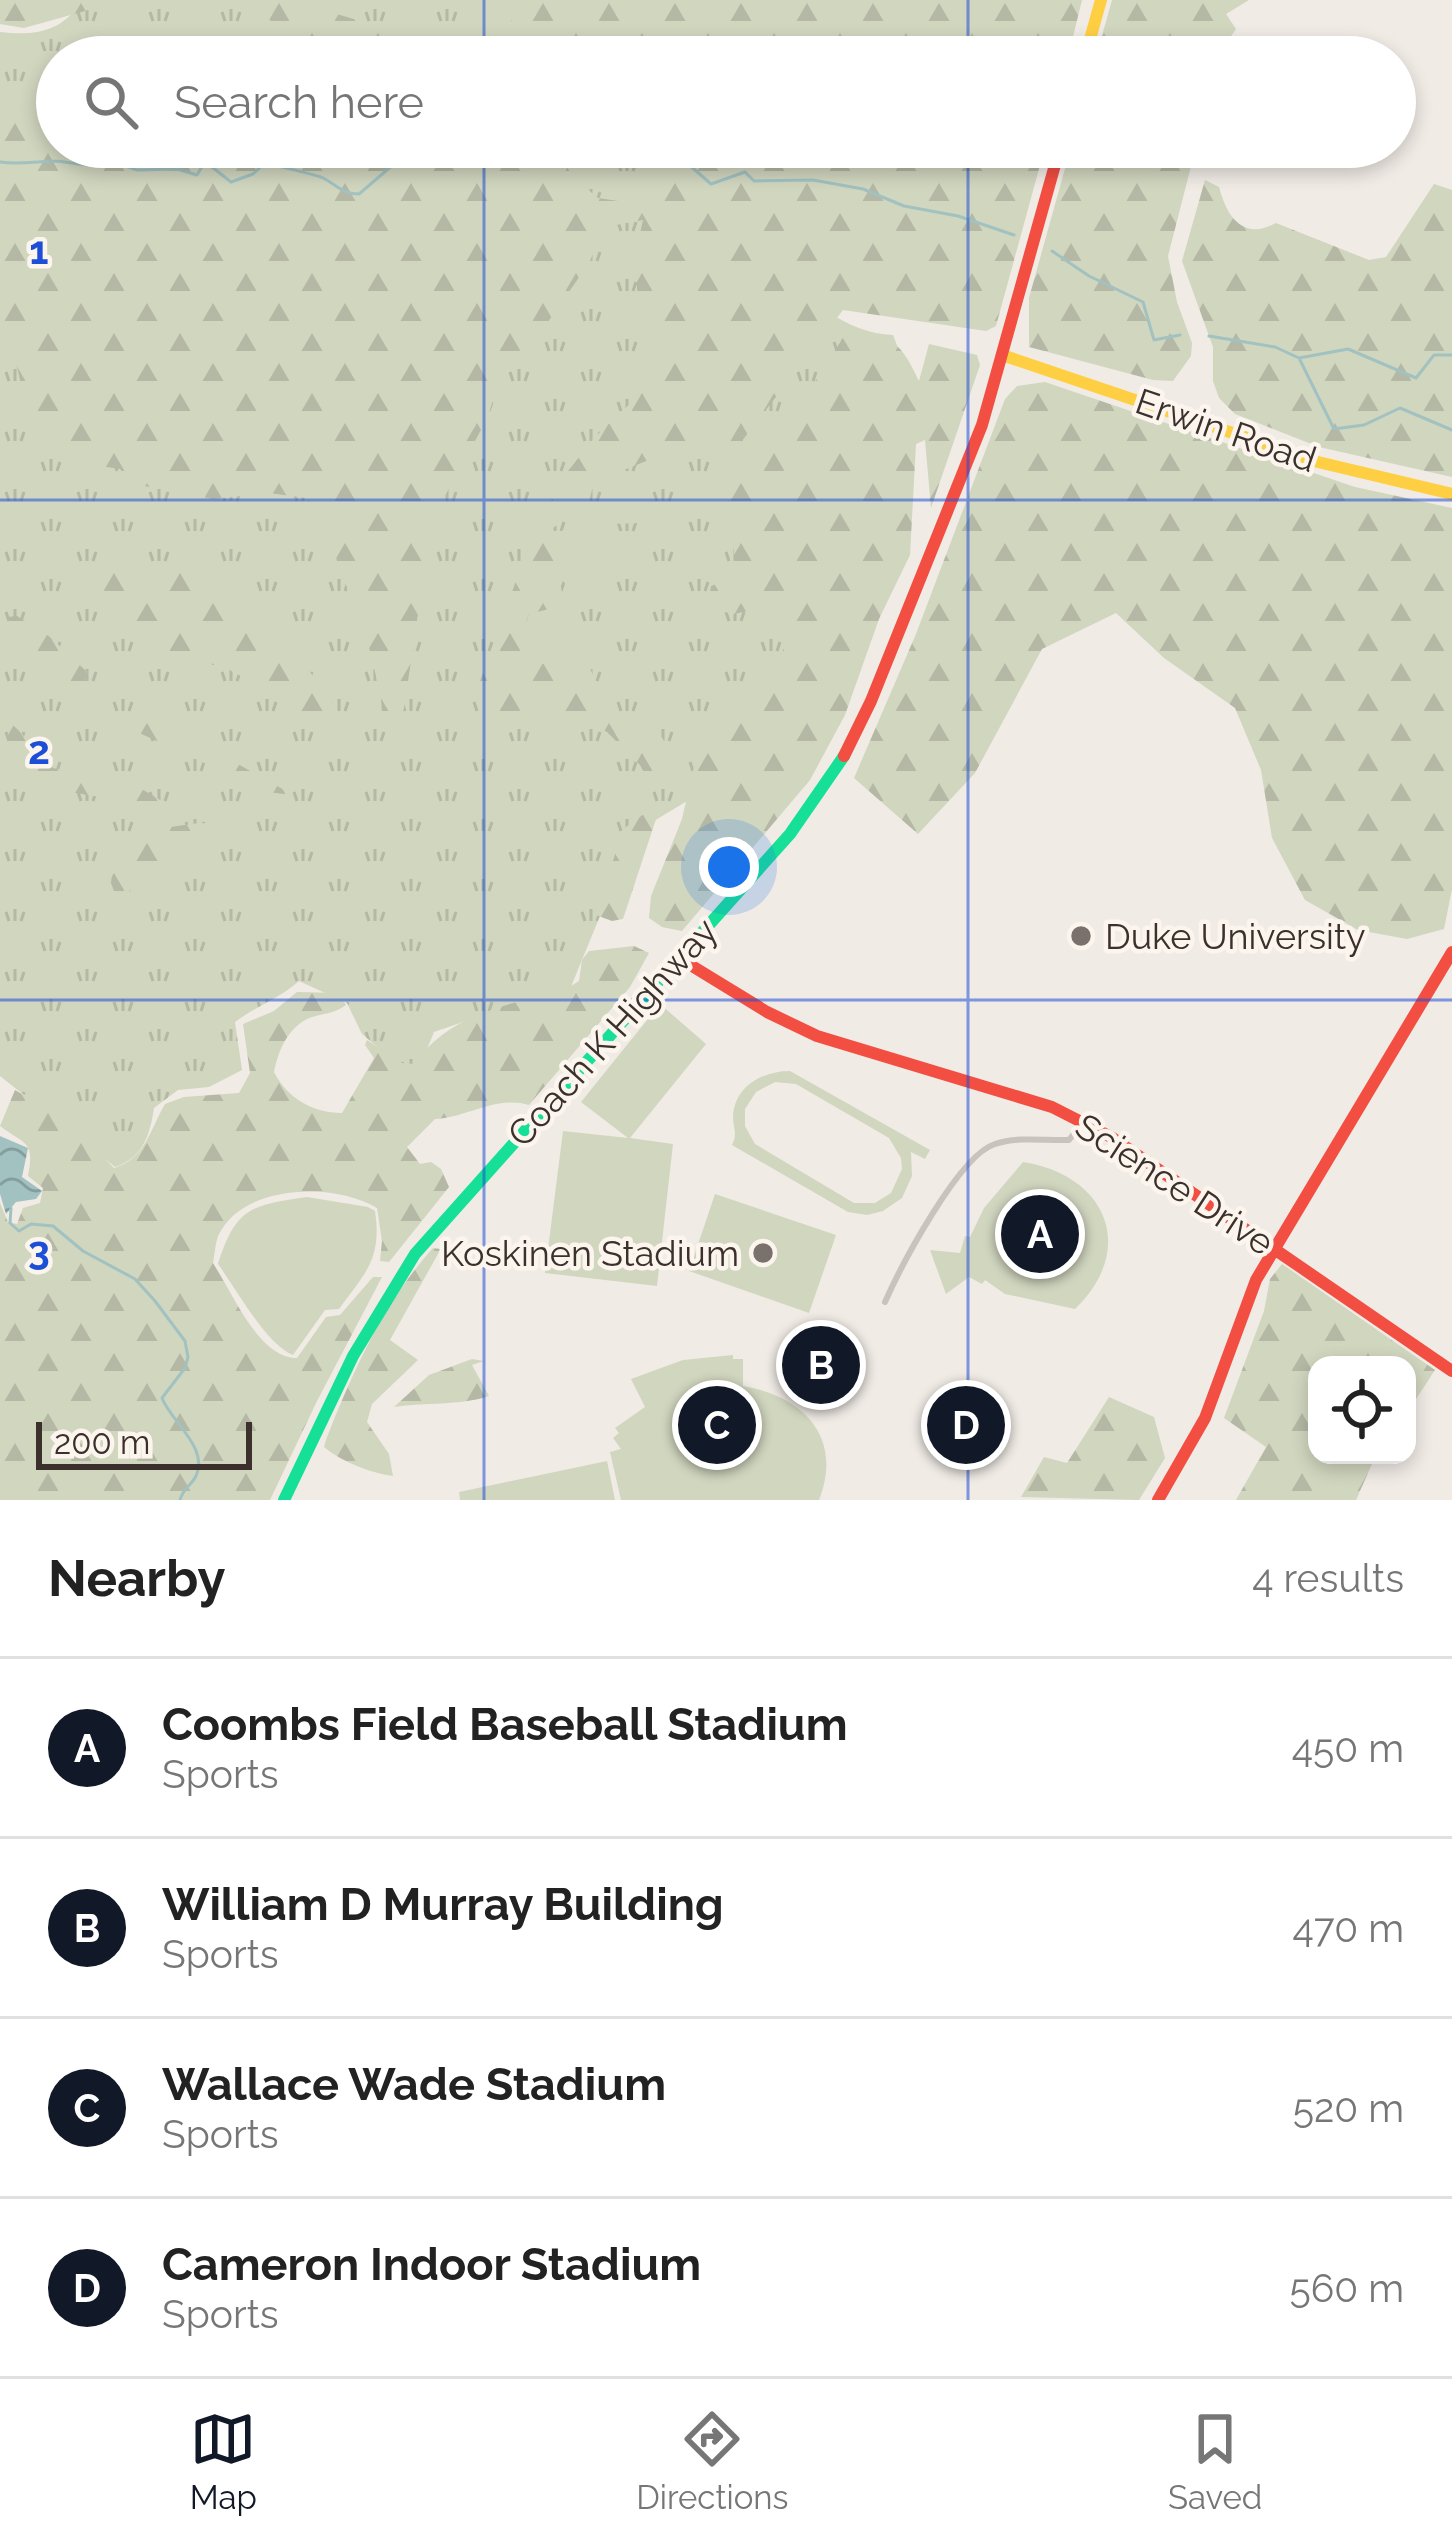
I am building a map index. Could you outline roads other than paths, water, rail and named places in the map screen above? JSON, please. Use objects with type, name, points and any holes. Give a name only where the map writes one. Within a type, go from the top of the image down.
[{"type":"main road","points":[[1091,36],[1101,0]]},
{"type":"main road","name":"Coach K Highway","points":[[288,1496],[359,1340],[408,1262],[790,834],[855,735],[964,475],[1054,168]]},
{"type":"main road","name":"Erwin Road","points":[[1002,355],[1318,462],[1452,494]]},
{"type":"main road","points":[[1158,1500],[1204,1418],[1244,1306],[1275,1247],[1452,953]]},
{"type":"main road","name":"Science Drive","points":[[679,958],[766,1012],[817,1036],[1052,1107],[1083,1122],[1275,1247],[1452,1371]]},
{"type":"street","points":[[885,1302],[919,1238],[976,1153],[997,1143],[1069,1140],[1083,1122]]},
{"type":"water","points":[[0,1136],[28,1148],[22,1177],[42,1191],[36,1199],[16,1202],[6,1214],[0,1194]]},
{"type":"waterway","points":[[0,162],[36,162]]},
{"type":"waterway","points":[[132,168],[177,169],[197,175],[201,168]]},
{"type":"waterway","points":[[213,168],[231,182],[260,168]]},
{"type":"waterway","points":[[285,168],[359,194],[389,168]]},
{"type":"waterway","points":[[693,168],[711,184],[745,172],[754,181],[813,180],[863,189],[904,206],[958,216],[1014,235]]},
{"type":"waterway","points":[[1052,251],[1089,276],[1143,302],[1154,340],[1180,335]]},
{"type":"waterway","points":[[1209,336],[1275,347],[1299,358],[1348,349],[1416,378],[1434,355],[1452,355]]},
{"type":"waterway","points":[[1300,360],[1334,429],[1364,425],[1400,408],[1452,430]]},
{"type":"waterway","points":[[11,1208],[10,1223],[19,1231],[31,1224],[53,1226],[83,1251],[135,1279],[185,1341],[185,1368],[162,1398],[193,1445],[199,1465],[180,1500]]},
{"type":"place","name":"Duke University","points":[[1081,936]]},
{"type":"place","name":"Coombs Field Baseball Stadium","points":[[1040,1234]]},
{"type":"place","name":"Koskinen Stadium","points":[[763,1253]]},
{"type":"place","name":"William D Murray Building","points":[[821,1365]]},
{"type":"place","name":"Wallace Wade Stadium","points":[[717,1425]]},
{"type":"place","name":"Cameron Indoor Stadium","points":[[966,1425]]}]
